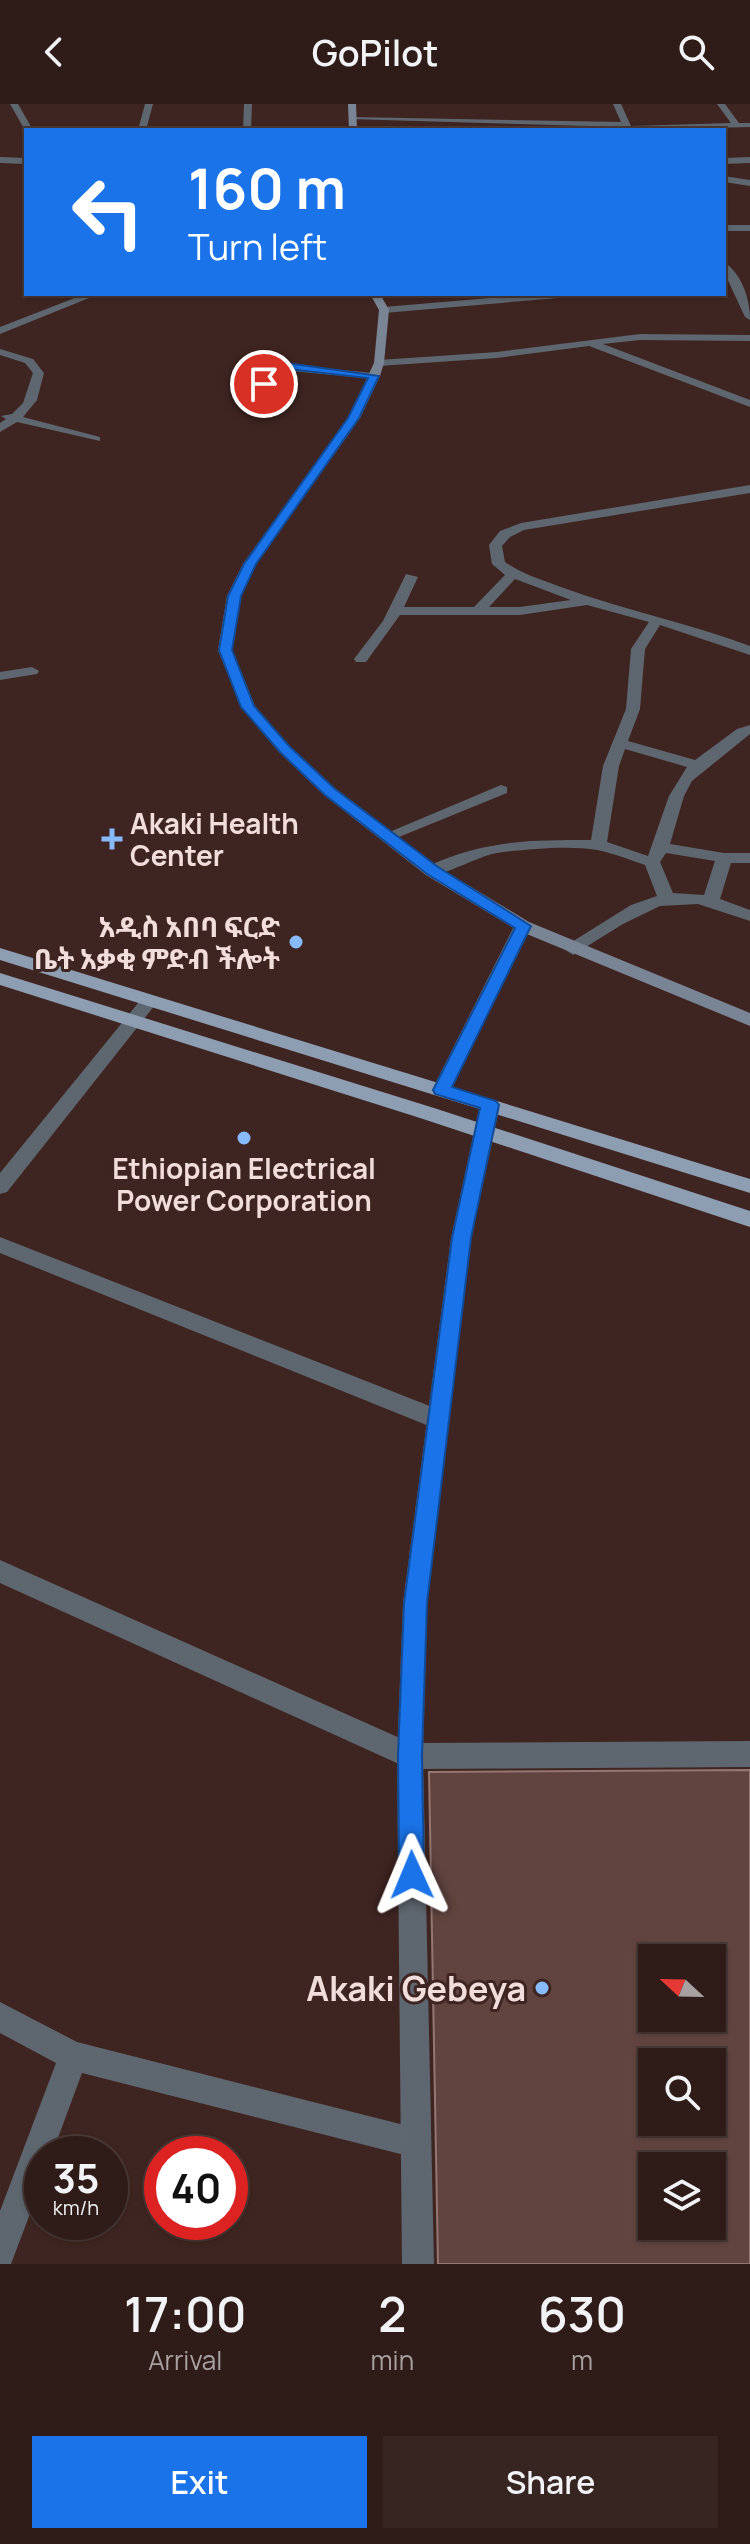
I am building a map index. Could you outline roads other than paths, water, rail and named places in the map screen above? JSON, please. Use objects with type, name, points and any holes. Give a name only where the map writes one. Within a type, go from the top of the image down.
[{"type":"main road","points":[[352,104],[353,128]]},
{"type":"main road","points":[[376,296],[384,310],[377,369],[354,418],[250,564],[234,596],[225,650],[248,707],[284,749],[330,792],[432,871],[523,926],[750,1020]]},
{"type":"main road","points":[[0,954],[750,1186]]},
{"type":"main road","points":[[0,979],[750,1219]]},
{"type":"street","points":[[14,104],[28,128]]},
{"type":"street","points":[[143,128],[149,104]]},
{"type":"street","points":[[247,128],[248,104]]},
{"type":"street","points":[[617,104],[628,128]]},
{"type":"street","points":[[721,104],[737,126]]},
{"type":"street","points":[[353,119],[431,121],[500,118],[628,128],[750,125]]},
{"type":"street","points":[[0,160],[24,161]]},
{"type":"street","points":[[726,161],[750,160]]},
{"type":"street","points":[[726,179],[750,183]]},
{"type":"street","points":[[726,228],[750,228]]},
{"type":"street","points":[[726,268],[737,284],[750,317]]},
{"type":"street","points":[[726,284],[750,283]]},
{"type":"street","points":[[0,331],[89,296]]},
{"type":"street","points":[[384,310],[547,296]]},
{"type":"street","points":[[256,398],[273,371],[279,367],[377,369],[640,337],[750,338]]},
{"type":"street","points":[[590,343],[676,373],[750,404]]},
{"type":"street","points":[[0,352],[29,361],[39,373],[37,394],[0,429]]},
{"type":"street","points":[[0,414],[96,439]]},
{"type":"street","points":[[750,489],[521,527],[505,534],[495,545],[499,564],[513,574],[587,601],[750,651]]},
{"type":"street","points":[[478,611],[513,574]]},
{"type":"street","points":[[361,659],[377,643],[397,611],[411,577]]},
{"type":"street","points":[[397,611],[520,611],[587,601]]},
{"type":"street","points":[[598,845],[611,766],[633,709],[638,649],[657,620]]},
{"type":"street","points":[[0,676],[32,671]]},
{"type":"street","points":[[666,897],[657,855],[681,787],[699,766],[750,729]]},
{"type":"street","points":[[620,743],[699,766]]},
{"type":"street","points":[[388,836],[501,790]]},
{"type":"street","points":[[432,871],[466,855],[497,848],[598,845],[657,855],[750,858]]},
{"type":"street","points":[[711,900],[724,858]]},
{"type":"street","points":[[573,949],[621,917],[666,897],[711,900],[750,916]]},
{"type":"street","points":[[441,1090],[523,926]]},
{"type":"street","points":[[0,1187],[149,1001]]},
{"type":"street","points":[[418,2264],[410,1756],[415,1603],[461,1238],[490,1105]]},
{"type":"street","points":[[0,1245],[437,1419]]},
{"type":"street","points":[[0,1571],[410,1756],[750,1754]]},
{"type":"street","points":[[0,2017],[73,2056],[416,2143]]},
{"type":"street","points":[[0,2253],[73,2056]]},
{"type":"place","name":"Akaki Health Center","points":[[112,839]]},
{"type":"place","name":"አዲስ አበባ ፍርድ ቤት አቃቂ ምድብ ችሎት","points":[[296,942]]},
{"type":"place","name":"Ethiopian Electrical Power Corporation","points":[[244,1138]]},
{"type":"place","name":"Akaki Gebeya","points":[[542,1988]]}]
